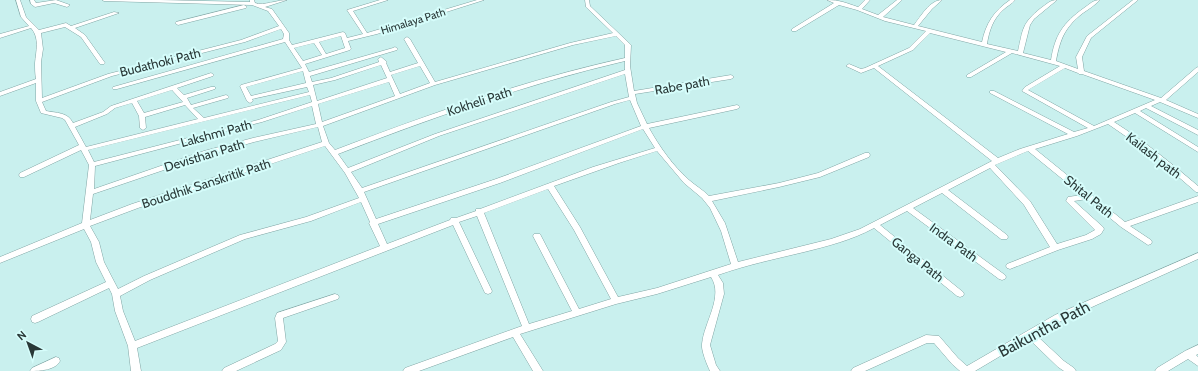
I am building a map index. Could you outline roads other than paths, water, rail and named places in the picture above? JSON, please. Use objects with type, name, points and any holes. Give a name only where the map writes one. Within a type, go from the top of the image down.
[{"type":"street","points":[[18,0],[24,16],[38,32],[40,50],[38,62],[39,102],[43,112],[64,116],[68,120],[92,165],[86,225],[95,242],[100,262],[116,294],[119,311],[132,346],[136,371]]},
{"type":"street","points":[[32,0],[36,5],[54,1],[67,5]]},
{"type":"street","points":[[104,0],[253,2],[270,10],[287,34],[286,40]]},
{"type":"street","points":[[181,2],[189,0]]},
{"type":"street","points":[[261,6],[285,0]]},
{"type":"street","points":[[366,35],[350,10],[367,2],[386,0]]},
{"type":"street","name":"Himalaya Path","points":[[345,40],[482,0]]},
{"type":"street","points":[[589,0],[588,6],[628,45],[627,71],[639,118],[643,127],[658,148],[687,182],[707,199],[723,224],[735,266]]},
{"type":"street","points":[[828,0],[840,2],[879,16],[1053,62],[1160,100],[1198,116]]},
{"type":"street","points":[[859,9],[868,0]]},
{"type":"street","points":[[879,16],[900,0]]},
{"type":"street","points":[[916,26],[930,8],[940,0]]},
{"type":"street","points":[[984,44],[986,32],[995,15],[999,9],[1013,0]]},
{"type":"street","points":[[1020,53],[1027,25],[1032,18],[1055,0]]},
{"type":"street","points":[[1053,62],[1055,48],[1066,25],[1098,0]]},
{"type":"street","points":[[1081,73],[1079,57],[1089,36],[1136,0]]},
{"type":"street","points":[[178,23],[253,2]]},
{"type":"street","points":[[794,30],[840,2]]},
{"type":"street","points":[[71,28],[116,13]]},
{"type":"street","points":[[38,32],[61,25],[66,25],[83,36],[102,63]]},
{"type":"street","points":[[0,36],[33,26]]},
{"type":"street","name":"Budathoki Path","points":[[39,102],[110,75],[243,41],[282,28]]},
{"type":"street","points":[[849,66],[861,71],[875,66],[911,49],[930,30]]},
{"type":"street","points":[[292,47],[343,34],[348,49],[325,56],[304,69]]},
{"type":"street","name":"Devisthan Path","points":[[90,193],[206,153],[253,140],[319,125],[434,84],[572,44],[617,34]]},
{"type":"street","points":[[407,39],[434,84]]},
{"type":"street","points":[[286,40],[292,47],[304,69],[316,104],[319,125],[326,143],[360,191],[373,224],[385,248]]},
{"type":"street","points":[[115,88],[286,40]]},
{"type":"street","points":[[316,42],[325,56]]},
{"type":"street","points":[[252,107],[243,86],[304,69],[328,69],[395,49]]},
{"type":"street","points":[[969,76],[1012,51]]},
{"type":"street","points":[[377,54],[384,62],[398,96]]},
{"type":"street","name":"Kokheli Path","points":[[334,153],[405,126],[498,94],[592,66],[627,59]]},
{"type":"street","points":[[356,61],[358,71]]},
{"type":"street","points":[[249,98],[333,79],[384,62]]},
{"type":"street","name":"Lakshmi Path","points":[[92,165],[218,133],[316,104],[422,64]]},
{"type":"street","points":[[875,66],[994,162],[1027,203],[1055,248]]},
{"type":"street","points":[[1064,66],[1025,90],[1094,128]]},
{"type":"street","points":[[328,69],[333,79]]},
{"type":"street","points":[[408,371],[527,328],[616,301],[658,291],[735,266],[832,242],[875,225],[942,188],[994,162],[1094,128],[1163,100],[1198,69]]},
{"type":"street","points":[[347,171],[437,135],[627,71]]},
{"type":"street","points":[[72,128],[105,113],[113,107],[211,75]]},
{"type":"street","name":"Rabe path","points":[[360,191],[633,96],[732,77]]},
{"type":"street","points":[[0,94],[39,80]]},
{"type":"street","points":[[174,88],[203,120]]},
{"type":"street","points":[[186,103],[213,88]]},
{"type":"street","points":[[992,92],[1074,135]]},
{"type":"street","name":"Lakshmi Path","points":[[22,175],[84,148],[312,93]]},
{"type":"street","points":[[142,116],[186,103],[226,97]]},
{"type":"street","points":[[134,100],[142,116],[143,128]]},
{"type":"street","points":[[1147,106],[1198,133]]},
{"type":"street","points":[[373,224],[498,181],[643,127],[737,107]]},
{"type":"street","points":[[1136,111],[1198,150]]},
{"type":"street","name":"Kailash path","points":[[1108,122],[1144,145],[1170,165],[1198,190]]},
{"type":"street","name":"Bouddhik Sanskritik Path","points":[[0,260],[135,206],[326,143]]},
{"type":"street","points":[[132,346],[454,220],[609,163],[658,148]]},
{"type":"street","name":"Shital Path","points":[[1030,149],[1148,242]]},
{"type":"street","points":[[707,199],[779,185],[820,175],[867,155]]},
{"type":"street","points":[[549,185],[577,229],[616,301]]},
{"type":"street","points":[[942,188],[1004,237]]},
{"type":"street","points":[[1010,266],[1055,248],[1089,237],[1100,231],[1100,229],[1070,201],[1071,199],[1089,196]]},
{"type":"street","points":[[1124,224],[1198,199]]},
{"type":"street","points":[[116,294],[147,278],[243,237],[308,219],[363,200]]},
{"type":"street","name":"Indra Path","points":[[907,208],[1002,277]]},
{"type":"street","points":[[478,211],[527,328]]},
{"type":"street","points":[[454,220],[488,291]]},
{"type":"street","name":"Ganga Path","points":[[875,225],[960,294]]},
{"type":"street","points":[[537,236],[577,313]]},
{"type":"street","name":"Baikuntha Path","points":[[856,371],[926,339],[936,339],[966,371],[1009,348],[1029,334],[1058,318],[1198,256]]},
{"type":"street","points":[[713,274],[719,283],[720,294],[706,345],[715,371]]},
{"type":"street","points":[[35,319],[111,283]]},
{"type":"street","points":[[227,371],[278,347],[282,342],[280,316],[335,297]]},
{"type":"street","points":[[515,333],[538,371]]},
{"type":"street","points":[[1029,334],[1061,364],[1071,371]]},
{"type":"street","points":[[1160,371],[1198,349]]},
{"type":"street","points":[[1188,354],[1198,362]]},
{"type":"street","points":[[35,371],[56,361]]}]
